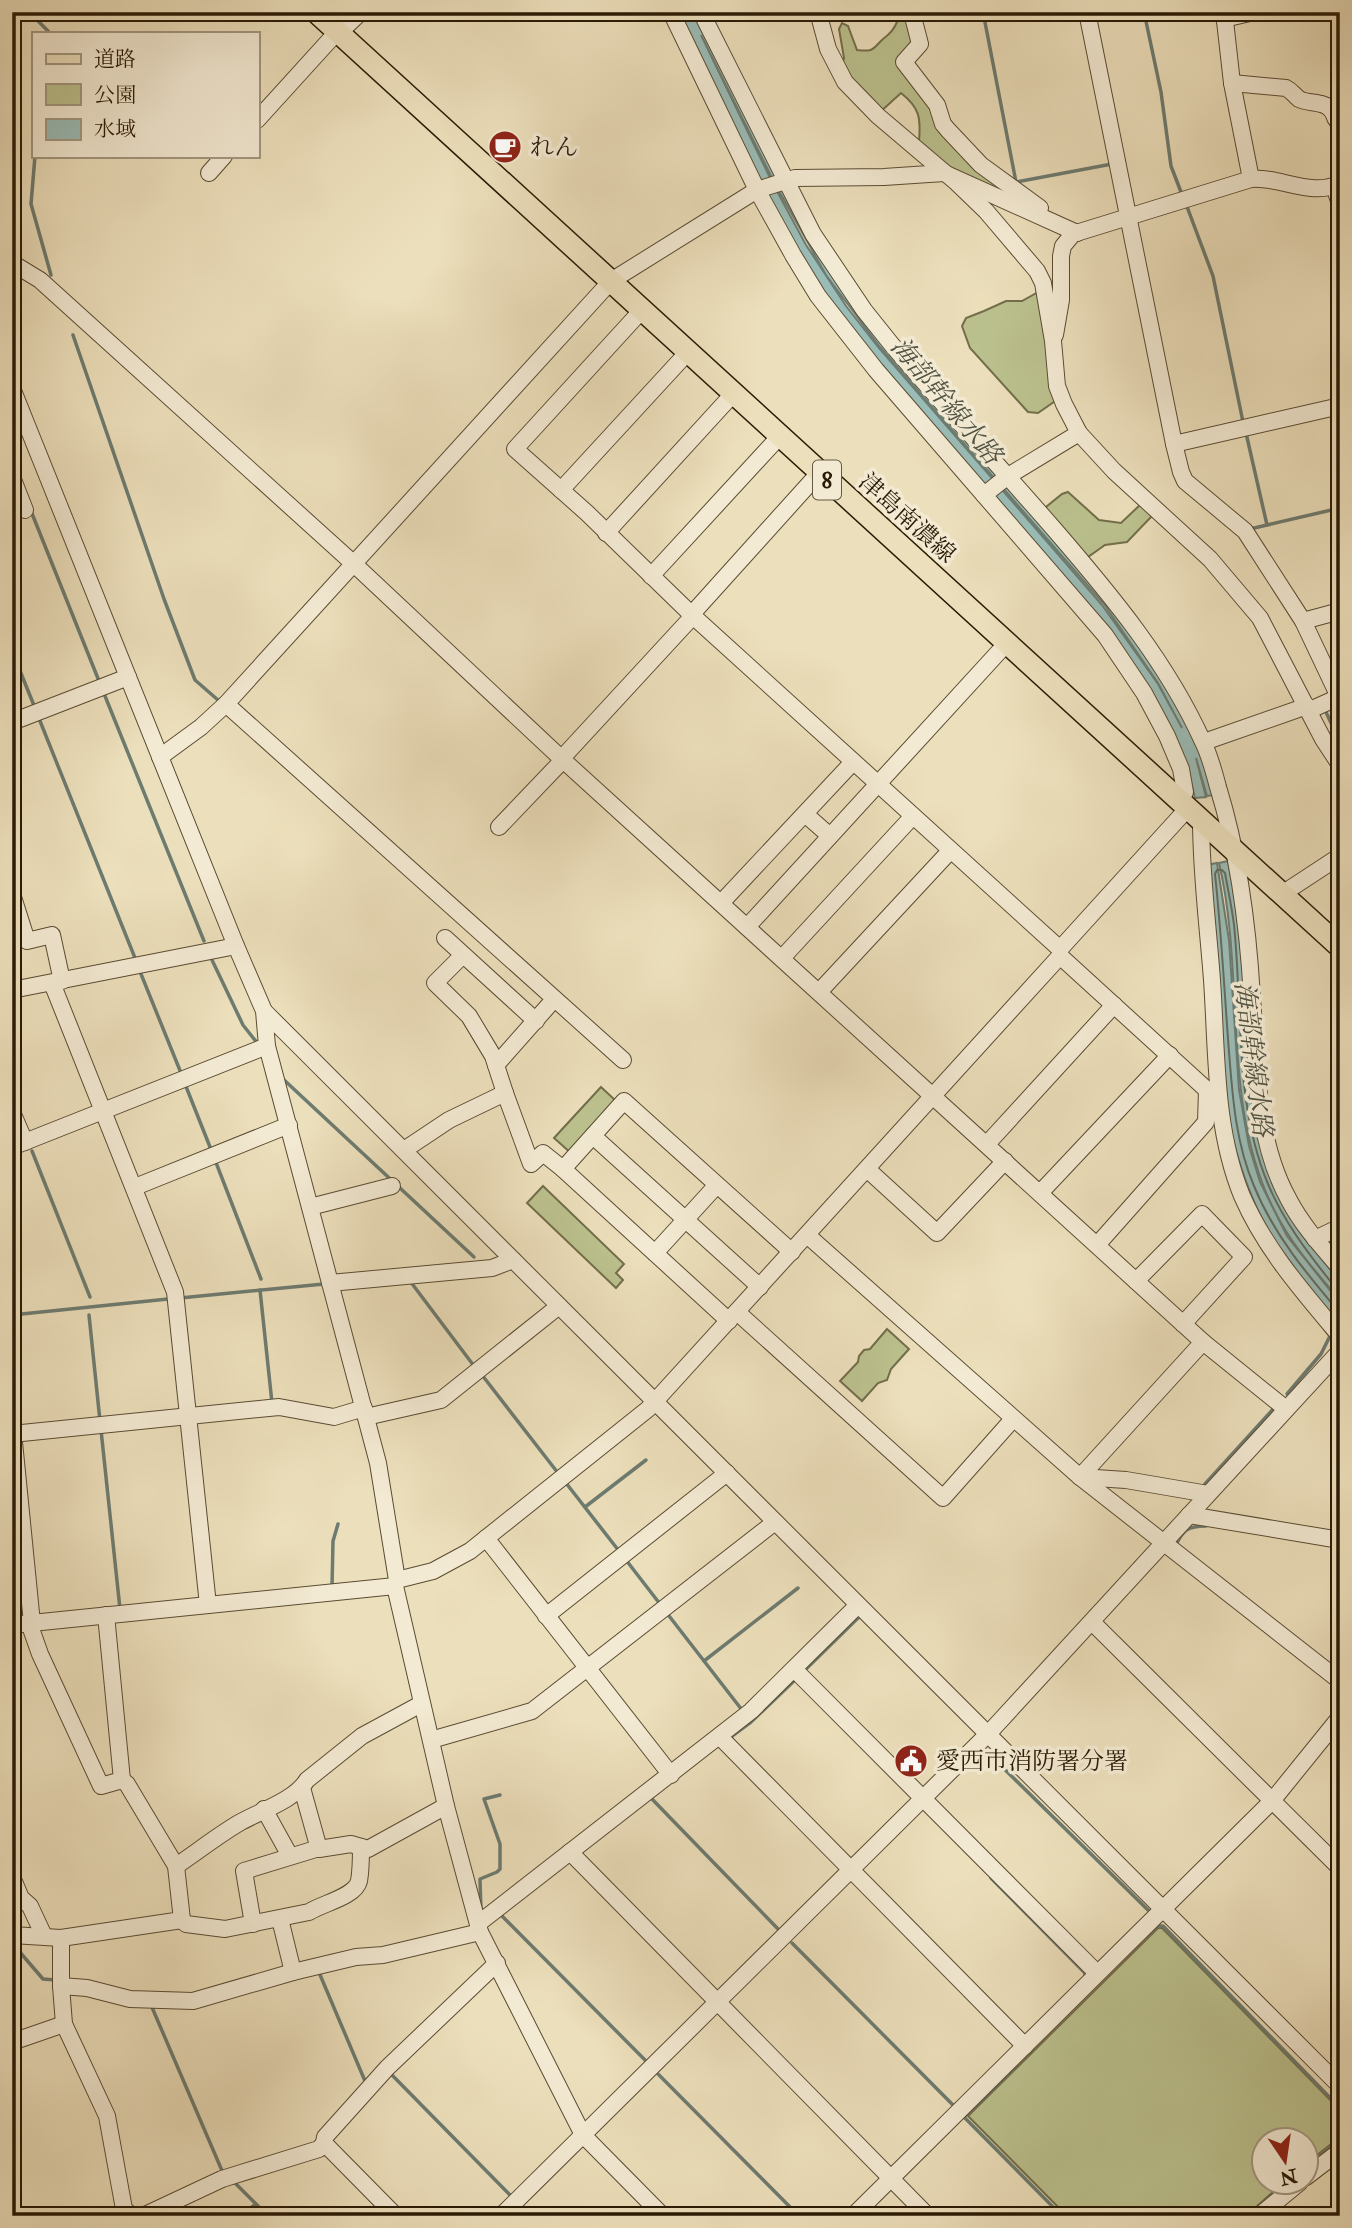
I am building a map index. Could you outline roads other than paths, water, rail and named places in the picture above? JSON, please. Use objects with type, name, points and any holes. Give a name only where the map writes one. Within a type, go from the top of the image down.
[{"type":"main road","name":"津島南濃線","points":[[316,12],[1340,947]]},
{"type":"street","points":[[259,118],[361,12]]},
{"type":"street","points":[[671,12],[759,190],[818,296],[876,370],[986,493],[1105,635],[1144,693],[1167,736],[1181,769],[1201,864],[1211,972],[1213,1090],[1236,1179],[1261,1233],[1285,1270],[1340,1336]]},
{"type":"street","points":[[701,12],[813,234],[863,310],[1133,624],[1160,664],[1203,742],[1227,817],[1234,850],[1250,959],[1259,1097],[1268,1145],[1288,1200],[1315,1239],[1340,1268]]},
{"type":"street","points":[[818,12],[828,49],[845,82],[878,116],[986,211],[1037,271],[1043,283],[1057,386],[1079,433],[1114,471],[1229,579],[1260,618],[1340,765]]},
{"type":"street","points":[[918,12],[912,13],[920,44],[904,62],[937,105],[943,124],[982,165],[1077,233]]},
{"type":"street","points":[[1087,12],[1181,472],[1185,481],[1245,531],[1303,621],[1339,697],[1203,742]]},
{"type":"street","points":[[1251,179],[1232,83],[1224,16],[1254,12]]},
{"type":"street","points":[[1232,83],[1286,88],[1299,99],[1332,110],[1335,120],[1340,123]]},
{"type":"street","points":[[209,173],[222,158]]},
{"type":"street","points":[[160,757],[201,727],[226,704],[611,281],[759,190],[796,178],[944,173],[1077,233]]},
{"type":"street","points":[[1053,341],[1060,314],[1063,246],[1077,233],[1251,179],[1262,178],[1304,187],[1337,184],[1340,204]]},
{"type":"street","points":[[12,263],[40,280],[1183,1324],[1286,1409]]},
{"type":"street","points":[[642,310],[515,449],[1114,1005],[1213,1090]]},
{"type":"street","points":[[561,490],[688,352]]},
{"type":"street","points":[[12,388],[16,411],[264,1011],[1340,2086]]},
{"type":"street","points":[[606,533],[733,394]]},
{"type":"street","points":[[1174,444],[1340,405]]},
{"type":"street","points":[[986,493],[1006,477],[1079,433]]},
{"type":"street","points":[[651,576],[779,437]]},
{"type":"street","points":[[499,827],[818,473]]},
{"type":"street","points":[[12,477],[25,510]]},
{"type":"street","points":[[1303,621],[1340,611]]},
{"type":"street","points":[[747,927],[1006,644]]},
{"type":"street","points":[[12,722],[128,677]]},
{"type":"street","points":[[226,704],[623,1060]]},
{"type":"street","points":[[721,903],[853,762]]},
{"type":"street","points":[[24,1624],[396,1583],[433,1571],[470,1551],[654,1401],[934,1096],[1190,810]]},
{"type":"street","points":[[805,814],[830,836]]},
{"type":"street","points":[[782,958],[913,816]]},
{"type":"street","points":[[819,992],[950,851]]},
{"type":"street","points":[[1282,894],[1340,856]]},
{"type":"street","points":[[12,894],[27,941],[52,935],[57,982],[175,1292],[208,1605]]},
{"type":"street","points":[[445,938],[536,1021]]},
{"type":"street","points":[[12,990],[236,946]]},
{"type":"street","points":[[463,955],[435,983],[469,1016],[496,1065],[531,1164],[543,1153],[564,1169],[655,1253],[733,1316],[943,1499],[1013,1419]]},
{"type":"street","points":[[496,1065],[550,1005]]},
{"type":"street","points":[[987,1144],[1114,1005]]},
{"type":"street","points":[[264,1011],[267,1046],[378,1463],[396,1583],[421,1704],[480,1928],[583,2136],[663,2216]]},
{"type":"street","points":[[12,1112],[19,1145],[267,1046]]},
{"type":"street","points":[[1041,1193],[1170,1055]]},
{"type":"street","points":[[1097,1245],[1206,1122],[1213,1090]]},
{"type":"street","points":[[404,1150],[449,1120],[505,1093]]},
{"type":"street","points":[[564,1169],[624,1101],[792,1252]]},
{"type":"street","points":[[135,1187],[289,1125]]},
{"type":"street","points":[[593,1136],[760,1287]]},
{"type":"street","points":[[867,1169],[937,1233],[1005,1161]]},
{"type":"street","points":[[310,1207],[392,1186]]},
{"type":"street","points":[[655,1253],[716,1186]]},
{"type":"street","points":[[1136,1281],[1202,1214],[1244,1257],[1183,1324]]},
{"type":"street","points":[[1315,1239],[1340,1227]]},
{"type":"street","points":[[807,1235],[1080,1477],[1340,1681]]},
{"type":"street","points":[[330,1283],[492,1268],[513,1260]]},
{"type":"street","points":[[122,1780],[101,1786],[24,1624],[13,1430],[279,1407],[334,1417],[441,1400],[559,1306]]},
{"type":"street","points":[[1080,1477],[1203,1342]]},
{"type":"street","points":[[501,2216],[988,1734],[1340,1350]]},
{"type":"street","points":[[546,1616],[727,1473]]},
{"type":"street","points":[[1080,1477],[1126,1480],[1208,1494]]},
{"type":"street","points":[[1189,1515],[1340,1539]]},
{"type":"street","points":[[431,1740],[532,1711],[775,1522]]},
{"type":"street","points":[[486,1538],[671,1775]]},
{"type":"street","points":[[61,1986],[87,1988],[130,1998],[193,2001],[293,1972],[356,1957],[383,1955],[480,1928],[570,1852],[751,1711],[858,1605]]},
{"type":"street","points":[[106,1615],[122,1780],[176,1866],[182,1920],[186,1924],[225,1930],[309,1912],[320,1904],[346,1896],[356,1888],[359,1879],[361,1847]]},
{"type":"street","points":[[1092,1622],[1340,1868]]},
{"type":"street","points":[[794,1670],[1097,1973]]},
{"type":"street","points":[[176,1866],[236,1825],[302,1788],[307,1780],[362,1736],[421,1704]]},
{"type":"street","points":[[853,2216],[1272,1801],[1340,1717]]},
{"type":"street","points":[[720,1737],[1025,2046]]},
{"type":"street","points":[[302,1788],[319,1848]]},
{"type":"street","points":[[253,1924],[244,1871],[319,1848],[351,1844],[368,1849],[446,1806]]},
{"type":"street","points":[[264,1809],[290,1856]]},
{"type":"street","points":[[570,1852],[928,2216]]},
{"type":"street","points":[[12,1877],[21,1898],[52,1937],[61,1986],[64,2024],[107,2116],[124,2209],[132,2216]]},
{"type":"street","points":[[280,1919],[293,1972]]},
{"type":"street","points":[[12,1935],[52,1937],[182,1920]]},
{"type":"street","points":[[143,2216],[222,2179],[318,2149],[324,2143],[325,2137],[387,2068],[497,1964]]},
{"type":"street","points":[[12,2042],[64,2024]]},
{"type":"street","points":[[324,2143],[396,2216]]},
{"type":"street","points":[[1320,2167],[1340,2151]]},
{"type":"street","points":[[1264,2211],[1283,2196]]},
{"type":"street","points":[[1264,2211],[1283,2216]]},
{"type":"water","points":[[677,12],[699,12],[812,240],[1111,602],[1191,727],[1215,795],[1207,796],[1196,758],[1206,797],[1195,798],[1187,766],[1149,690],[874,359],[816,282],[762,186]],"holes":[[[701,35],[774,182],[826,275],[880,347],[1104,604],[1158,683],[1182,728],[1158,684],[1102,605],[879,348],[846,306],[806,245],[772,182]]]},
{"type":"water","points":[[1228,861],[1241,923],[1252,1088],[1302,1233],[1340,1282],[1340,1300],[1304,1257],[1274,1210],[1257,1169],[1246,1126],[1236,1039],[1227,906],[1219,863]]},
{"type":"water","points":[[1217,863],[1229,940],[1239,1090],[1249,1146],[1260,1182],[1287,1236],[1340,1303],[1340,1324],[1296,1273],[1269,1232],[1245,1179],[1234,1141],[1229,1122],[1206,865]]},
{"type":"waterway","points":[[29,12],[49,32]]},
{"type":"waterway","points":[[983,12],[1016,182],[1112,164]]},
{"type":"waterway","points":[[1144,12],[1161,92],[1171,166],[1181,192]]},
{"type":"waterway","points":[[35,158],[31,204],[51,275]]},
{"type":"waterway","points":[[1186,204],[1213,276],[1243,422]]},
{"type":"waterway","points":[[73,335],[164,599],[195,680],[218,700]]},
{"type":"waterway","points":[[1246,433],[1267,525],[1340,508]]},
{"type":"waterway","points":[[31,511],[99,681]]},
{"type":"waterway","points":[[1250,529],[1267,525]]},
{"type":"waterway","points":[[12,651],[35,708]]},
{"type":"waterway","points":[[105,696],[204,941]]},
{"type":"waterway","points":[[1325,710],[1340,742]]},
{"type":"waterway","points":[[38,716],[135,958]]},
{"type":"waterway","points":[[212,960],[243,1025],[258,1044]]},
{"type":"waterway","points":[[141,974],[181,1073]]},
{"type":"waterway","points":[[283,1079],[474,1257]]},
{"type":"waterway","points":[[185,1084],[212,1152]]},
{"type":"waterway","points":[[32,1151],[90,1297]]},
{"type":"waterway","points":[[215,1160],[261,1279]]},
{"type":"waterway","points":[[410,1281],[474,1366]]},
{"type":"waterway","points":[[180,1298],[324,1284]]},
{"type":"waterway","points":[[260,1290],[272,1403]]},
{"type":"waterway","points":[[12,1315],[168,1299]]},
{"type":"waterway","points":[[89,1315],[100,1421]]},
{"type":"waterway","points":[[1287,1394],[1321,1354],[1330,1336],[1324,1328]]},
{"type":"waterway","points":[[482,1375],[558,1473]]},
{"type":"waterway","points":[[1205,1484],[1275,1407]]},
{"type":"waterway","points":[[101,1430],[120,1609]]},
{"type":"waterway","points":[[585,1507],[646,1460]]},
{"type":"waterway","points":[[566,1483],[619,1551]]},
{"type":"waterway","points":[[332,1587],[333,1541],[338,1524]]},
{"type":"waterway","points":[[1176,1545],[1187,1530],[1206,1526]]},
{"type":"waterway","points":[[626,1560],[660,1604]]},
{"type":"waterway","points":[[704,1661],[798,1588]]},
{"type":"waterway","points":[[666,1612],[742,1710]]},
{"type":"waterway","points":[[805,1670],[859,1617]]},
{"type":"waterway","points":[[728,1739],[751,1722],[795,1680]]},
{"type":"waterway","points":[[989,1754],[1148,1910]]},
{"type":"waterway","points":[[481,1911],[480,1879],[500,1869],[500,1844],[484,1799],[500,1795]]},
{"type":"waterway","points":[[651,1798],[780,1931]]},
{"type":"waterway","points":[[991,1878],[1085,1973],[1085,1978]]},
{"type":"waterway","points":[[500,1914],[647,2062]]},
{"type":"waterway","points":[[1146,1936],[1158,1926],[1163,1926],[1340,2108]]},
{"type":"waterway","points":[[12,1943],[43,1979],[56,1980]]},
{"type":"waterway","points":[[792,1943],[954,2106]]},
{"type":"waterway","points":[[318,1970],[365,2081]]},
{"type":"waterway","points":[[151,2005],[223,2173]]},
{"type":"waterway","points":[[1014,2068],[964,2117],[1062,2216]]},
{"type":"waterway","points":[[390,2073],[511,2196]]},
{"type":"waterway","points":[[658,2074],[799,2216]]},
{"type":"waterway","points":[[1320,2155],[1340,2139]]},
{"type":"waterway","points":[[232,2180],[268,2216]]},
{"type":"waterway","points":[[1261,2204],[1270,2196]]},
{"type":"waterway","points":[[240,2216],[256,2204]]},
{"type":"waterway","points":[[524,2208],[531,2216]]},
{"type":"place","name":"れん","points":[[505,147]]},
{"type":"place","name":"愛西市消防署分署","points":[[911,1761]]},
{"type":"water label","name":"海部幹線水路","points":[[946,401]]},
{"type":"water label","name":"海部幹線水路","points":[[1253,1059]]}]
